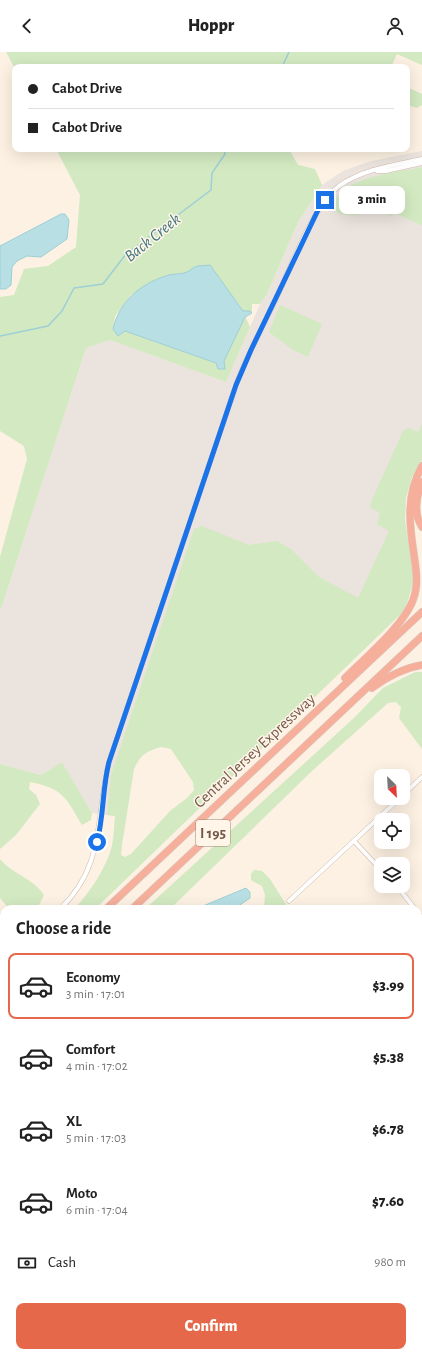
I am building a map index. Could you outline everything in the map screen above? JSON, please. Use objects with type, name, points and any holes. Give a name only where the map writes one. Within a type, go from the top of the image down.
[{"type":"highway","points":[[282,743],[401,620],[410,607],[416,592],[417,575],[410,527],[409,504],[413,485],[422,466]]},
{"type":"highway","points":[[422,482],[416,505],[418,518],[422,527]]},
{"type":"highway","name":"Central Jersey Expressway","points":[[110,905],[422,612]]},
{"type":"highway","name":"Central Jersey Expressway","points":[[136,905],[422,636]]},
{"type":"highway","points":[[294,756],[373,687],[407,669],[422,666]]},
{"type":"street","points":[[63,905],[80,883],[95,850],[100,824],[103,792],[109,762],[242,370],[319,208],[331,193],[346,181],[372,170],[422,159]]},
{"type":"street","points":[[372,170],[386,171],[422,163]]},
{"type":"street","points":[[410,788],[422,777]]},
{"type":"street","points":[[289,901],[393,805]]},
{"type":"street","points":[[354,841],[374,862]]},
{"type":"street","points":[[402,893],[412,905]]},
{"type":"shaded area","points":[[422,151],[422,443],[407,459],[393,542],[357,614],[197,537],[115,816],[92,813],[62,762],[41,775],[0,764],[0,612],[86,348],[110,340],[226,382],[260,304],[267,294],[298,222],[322,185],[343,171],[371,161]]},
{"type":"green space","points":[[6,52],[422,52],[422,65],[397,54],[392,64],[12,64]]},
{"type":"green space","points":[[410,88],[422,94],[422,105],[417,108],[410,106]]},
{"type":"green space","points":[[58,152],[291,152],[298,165],[315,169],[322,185],[298,222],[267,294],[260,304],[252,304],[252,313],[249,311],[243,311],[239,304],[189,272],[174,274],[131,295],[115,316],[113,329],[118,336],[125,331],[216,363],[218,369],[224,361],[245,316],[250,327],[226,382],[110,340],[86,348],[0,612],[0,557],[27,459],[24,446],[0,431],[0,297],[14,295],[24,269],[48,266],[76,247],[80,195]]},
{"type":"green space","points":[[422,167],[422,225],[394,213],[392,216],[382,213],[345,215],[334,210],[336,199],[343,190],[354,184],[383,174]]},
{"type":"green space","points":[[280,305],[322,324],[308,357],[293,350],[269,332]]},
{"type":"green space","points":[[422,424],[422,460],[412,477],[406,498],[405,520],[414,580],[405,610],[99,905],[77,905],[97,879],[110,853],[115,816],[107,815],[111,775],[194,529],[202,526],[249,545],[277,541],[292,550],[319,577],[358,598],[389,531],[377,524],[380,513],[371,508],[370,504],[403,431],[408,428],[418,432]],"holes":[[[161,747],[171,749],[193,782],[194,790],[187,798],[170,811],[131,854],[125,857],[121,855],[134,769],[141,757],[147,752]]]},
{"type":"green space","points":[[415,672],[422,672],[422,749],[399,718],[401,707],[396,702],[388,703],[312,771],[174,905],[149,905],[355,717],[383,688]]},
{"type":"green space","points":[[62,762],[92,813],[91,820],[82,825],[67,801],[57,791],[41,784],[30,782],[29,789],[36,795],[40,804],[16,835],[0,849],[0,764],[41,775]]},
{"type":"green space","points":[[0,859],[10,869],[34,884],[44,895],[39,905],[6,905],[0,898]]},
{"type":"green space","points":[[254,870],[262,871],[270,879],[286,905],[264,905],[265,895],[262,886],[251,880],[251,874]]},
{"type":"water","points":[[61,214],[65,214],[69,220],[67,239],[41,257],[27,256],[17,261],[12,267],[11,285],[6,289],[0,289],[0,246]]},
{"type":"water","points":[[210,265],[243,311],[250,311],[252,313],[245,317],[224,361],[225,369],[218,369],[216,363],[125,331],[118,336],[113,329],[120,310],[139,289],[157,279],[169,275],[188,272],[197,266]]},
{"type":"water","points":[[246,888],[250,892],[250,898],[240,905],[206,905]]},
{"type":"waterway","name":"Back Creek","points":[[283,64],[289,52]]},
{"type":"waterway","name":"Back Creek","points":[[0,336],[48,326],[62,311],[74,288],[103,284],[126,254],[211,190],[212,173],[225,154],[225,152]]},
{"type":"route","points":[[97,842],[105,778],[109,762],[236,385],[251,350],[262,330],[319,208],[325,200]]}]
